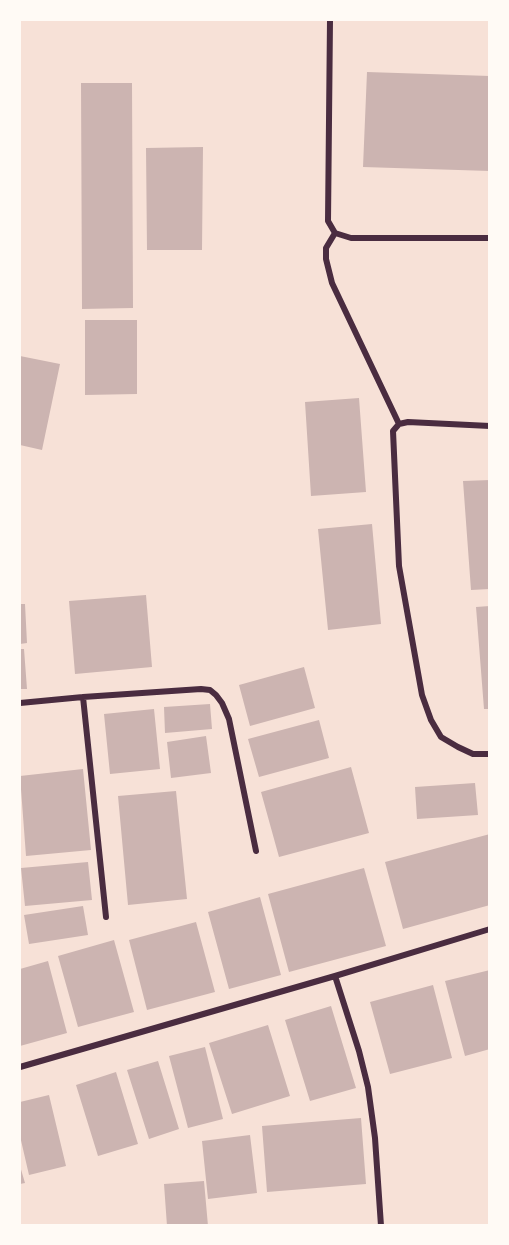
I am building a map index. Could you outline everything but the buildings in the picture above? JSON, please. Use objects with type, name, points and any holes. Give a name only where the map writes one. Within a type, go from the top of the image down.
[{"type":"street","points":[[330,20],[328,221],[335,233],[351,238],[489,238]]},
{"type":"street","points":[[335,233],[326,248],[326,259],[332,282],[399,424]]},
{"type":"street","points":[[489,426],[408,422],[399,424],[393,431],[399,566],[423,695],[431,720],[441,737],[473,754],[489,754]]},
{"type":"street","points":[[20,703],[210,690],[222,703],[229,719],[256,851]]},
{"type":"street","points":[[83,697],[106,917]]},
{"type":"street","points":[[20,1067],[489,929]]},
{"type":"street","points":[[335,976],[354,1032],[368,1087],[375,1138],[381,1226]]}]
